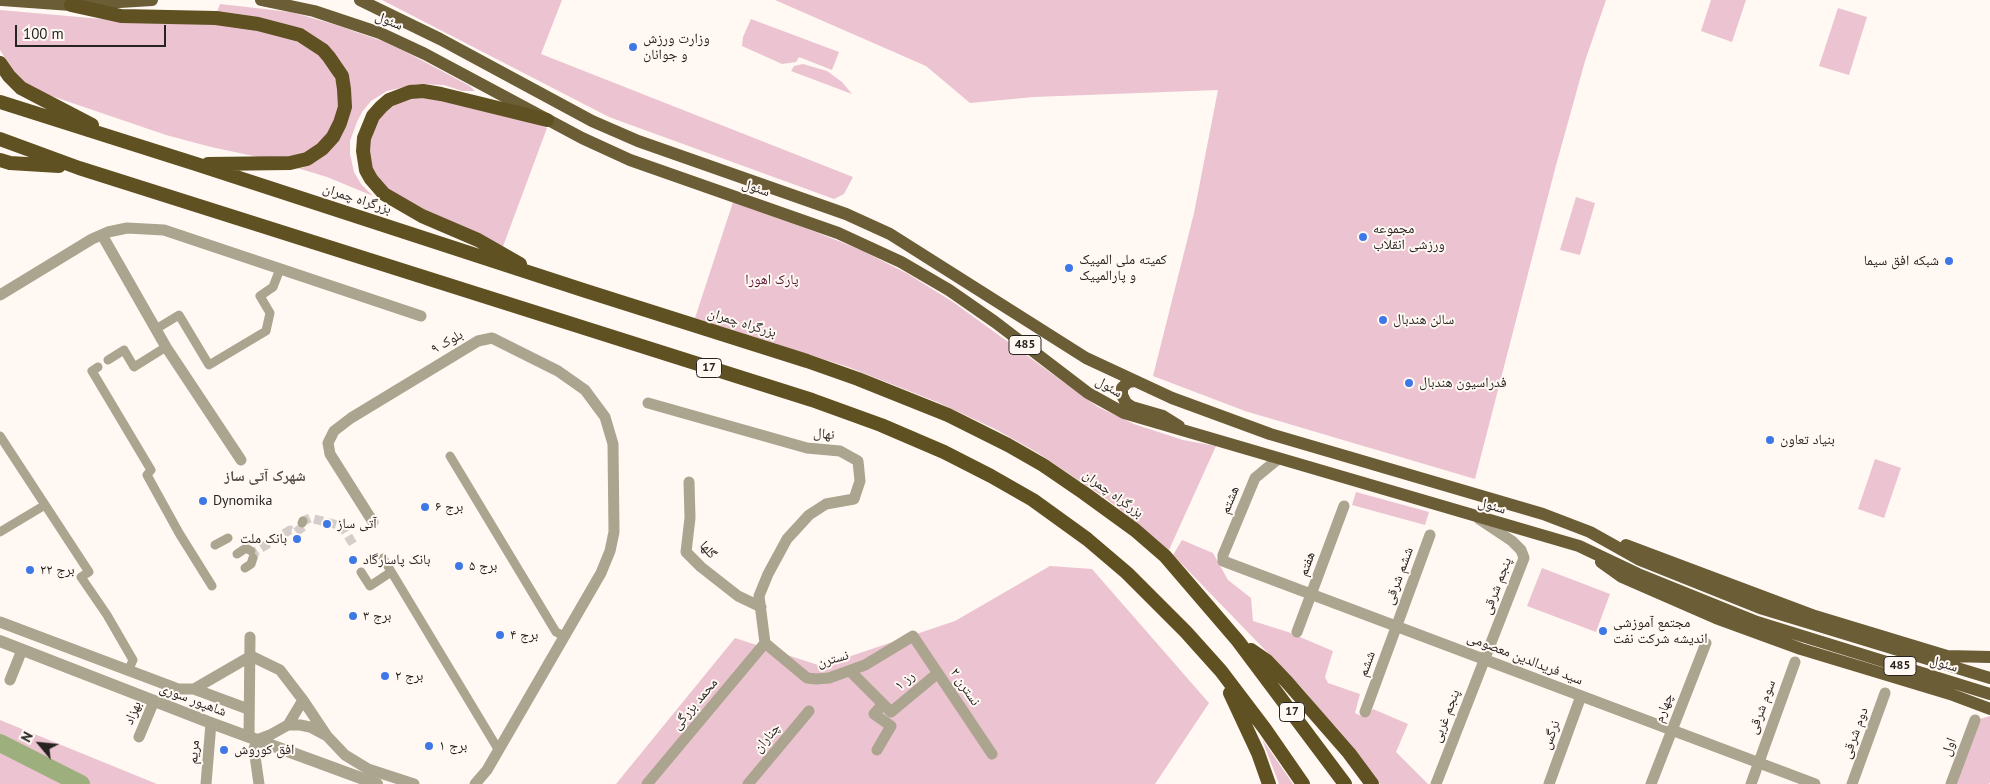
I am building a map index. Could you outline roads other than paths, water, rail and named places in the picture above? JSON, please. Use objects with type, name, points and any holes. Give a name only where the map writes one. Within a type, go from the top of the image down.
[{"type":"highway","points":[[71,5],[122,16],[216,18],[258,24],[300,35],[329,56],[342,76],[345,107],[333,138],[322,149],[307,159],[290,163],[196,164]]},
{"type":"highway","points":[[0,63],[21,88],[115,138]]},
{"type":"highway","points":[[546,120],[441,94],[423,91],[410,92],[389,100],[373,116],[364,138],[363,151],[366,170],[384,194],[422,216],[478,240],[547,279]]},
{"type":"highway","name":"بزرگراه چمران","points":[[0,102],[807,361],[948,415],[1008,445],[1043,465],[1135,530],[1164,556],[1238,641],[1345,784]]},
{"type":"highway","name":"17","points":[[0,139],[79,168],[812,400],[881,425],[944,452],[992,476],[1033,500],[1087,539],[1151,596],[1221,671],[1265,729],[1303,784]]},
{"type":"highway","points":[[3,165],[79,168]]},
{"type":"highway","points":[[1238,641],[1267,661],[1287,682],[1349,754],[1372,784]]},
{"type":"highway","points":[[1221,671],[1258,753],[1269,784]]},
{"type":"main road","points":[[2,0],[71,5],[152,0]]},
{"type":"main road","name":"سئول","points":[[261,0],[285,3],[314,11],[380,33],[425,54],[546,120],[630,160],[838,233],[901,262],[949,290],[1088,393],[1124,413],[1579,546],[1757,622],[1990,694]]},
{"type":"main road","name":"سئول","points":[[360,0],[440,39],[592,121],[638,141],[846,214],[890,234],[1086,358],[1172,398],[1259,430],[1543,514],[1590,532],[1640,560],[1760,608],[1813,626],[1990,678]]},
{"type":"main road","points":[[1135,381],[1128,382],[1122,388],[1122,396],[1126,403],[1132,407],[1169,419],[1186,431]]},
{"type":"main road","points":[[1590,532],[1816,616],[1990,670]]},
{"type":"main road","points":[[1579,546],[1622,577],[1716,618],[1801,649],[1950,694],[1990,709]]},
{"type":"main road","points":[[1947,656],[1990,657]]},
{"type":"main road","points":[[1950,694],[1990,702]]},
{"type":"street","points":[[0,295],[102,235],[127,228],[164,230],[421,316]]},
{"type":"street","points":[[102,235],[166,347],[241,460]]},
{"type":"street","points":[[156,329],[179,315],[209,366],[266,331],[270,313],[260,296],[273,287],[280,269]]},
{"type":"street","name":"بلوک ۹","points":[[373,522],[330,454],[328,443],[334,431],[351,418],[478,341],[492,338],[558,371],[586,390],[605,416],[612,444],[613,482],[614,532],[610,551],[601,573],[564,636]]},
{"type":"street","points":[[108,360],[124,350],[134,367],[166,347]]},
{"type":"street","points":[[98,367],[92,371],[152,470],[147,475],[212,586]]},
{"type":"street","name":"نهال","points":[[648,403],[807,448],[840,451],[858,461],[860,482],[854,499],[826,504],[809,515],[787,539],[759,596],[765,643]]},
{"type":"street","points":[[0,436],[89,572],[81,577],[134,660],[128,671]]},
{"type":"street","points":[[450,456],[556,632],[564,636],[487,770],[475,784]]},
{"type":"street","name":"هشتم","points":[[1224,561],[1224,555],[1255,478],[1278,459]]},
{"type":"street","name":"گلها","points":[[689,482],[690,518],[686,552],[701,567],[738,596],[761,607]]},
{"type":"street","points":[[0,532],[45,505]]},
{"type":"street","name":"هفتم","points":[[1297,632],[1344,506]]},
{"type":"street","name":"پنجم شرقی","points":[[1474,516],[1512,541],[1521,550],[1524,558],[1484,660]]},
{"type":"street","name":"ششم شرقی","points":[[1397,626],[1430,535]]},
{"type":"street","points":[[215,545],[228,538]]},
{"type":"street","points":[[237,554],[246,548],[252,554],[251,564],[245,568]]},
{"type":"street","points":[[194,556],[203,551]]},
{"type":"street","points":[[383,558],[498,749]]},
{"type":"street","name":"سید فریدالدین معصومی","points":[[1224,561],[1815,784]]},
{"type":"street","points":[[361,572],[370,586],[391,572]]},
{"type":"street","points":[[0,622],[178,689],[194,689],[248,709]]},
{"type":"street","name":"ششم","points":[[1366,712],[1397,626]]},
{"type":"street","name":"نسترن","points":[[765,643],[807,678],[829,678],[865,665],[913,636]]},
{"type":"street","name":"نسترن ۲","points":[[913,636],[992,754]]},
{"type":"street","points":[[250,637],[251,656],[248,709],[259,784]]},
{"type":"street","name":"شاهپور سوری","points":[[0,641],[211,723],[377,784]]},
{"type":"street","name":"محمد بزرگی","points":[[648,784],[765,643]]},
{"type":"street","name":"چهارم","points":[[1651,784],[1706,643]]},
{"type":"street","points":[[10,680],[22,650]]},
{"type":"street","points":[[194,689],[251,656]]},
{"type":"street","points":[[251,656],[280,670],[327,736],[345,755],[368,770],[414,784]]},
{"type":"street","name":"پنجم غربی","points":[[1436,784],[1484,660]]},
{"type":"street","name":"سوم شرقی","points":[[1750,784],[1795,662]]},
{"type":"street","points":[[850,671],[887,708],[874,714],[891,726],[876,750]]},
{"type":"street","name":"رز ۱","points":[[887,708],[938,674]]},
{"type":"street","name":"دوم شرقی","points":[[1852,784],[1885,693]]},
{"type":"street","name":"نرگس","points":[[1549,784],[1581,696]]},
{"type":"street","points":[[288,725],[303,700]]},
{"type":"street","name":"بهزاد","points":[[139,737],[154,701]]},
{"type":"street","name":"چناران","points":[[748,784],[809,711]]},
{"type":"street","name":"اول","points":[[1951,784],[1975,720]]},
{"type":"street","name":"مریم","points":[[206,784],[211,723]]},
{"type":"street","points":[[253,738],[270,735],[288,725],[310,727],[327,736]]},
{"type":"waterway","points":[[0,743],[81,784]]},
{"type":"tunnel","points":[[253,558],[255,552],[290,530],[296,532],[304,526],[303,521],[310,518],[342,526],[353,544]]},
{"type":"place","name":"وزارت ورزش و جوانان","points":[[633,47]]},
{"type":"place","name":"مجموعه ورزشی انقلاب","points":[[1363,237]]},
{"type":"place","name":"شبکه افق سیما","points":[[1949,261]]},
{"type":"place","name":"کمیته ملی المپیک و پارالمپیک","points":[[1069,268]]},
{"type":"place","name":"سالن هندبال","points":[[1383,320]]},
{"type":"place","name":"فدراسیون هندبال","points":[[1409,383]]},
{"type":"place","name":"بنیاد تعاون","points":[[1770,440]]},
{"type":"place","name":"Dynomika","points":[[203,501]]},
{"type":"place","name":"برج ۶","points":[[425,507]]},
{"type":"place","name":"آتی ساز","points":[[327,524]]},
{"type":"place","name":"بانک ملت","points":[[297,539]]},
{"type":"place","name":"بانک پاسارگاد","points":[[353,560]]},
{"type":"place","name":"برج ۵","points":[[459,566]]},
{"type":"place","name":"برج ۲۲","points":[[30,570]]},
{"type":"place","name":"برج ۳","points":[[353,616]]},
{"type":"place","name":"مجتمع آموزشی اندیشه شرکت نفت","points":[[1603,631]]},
{"type":"place","name":"برج ۴","points":[[500,635]]},
{"type":"place","name":"برج ۲","points":[[385,676]]},
{"type":"place","name":"برج ۱","points":[[429,746]]},
{"type":"place","name":"افق کوروش","points":[[224,750]]},
{"type":"district","name":"شهرک آتی ساز","points":[[265,477]]},
{"type":"park label","name":"پارک اهورا","points":[[772,280]]}]
